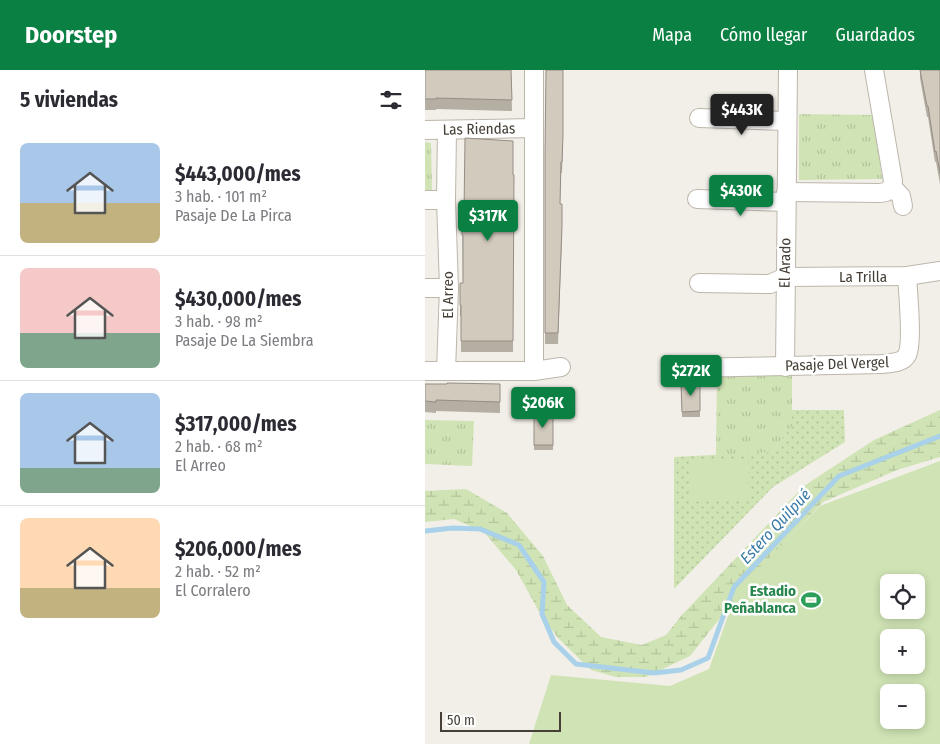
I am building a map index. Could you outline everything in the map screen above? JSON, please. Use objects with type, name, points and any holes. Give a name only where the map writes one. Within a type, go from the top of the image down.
[{"type":"street","points":[[534,70],[534,371]]},
{"type":"street","name":"El Arado","points":[[785,367],[788,70]]},
{"type":"street","points":[[697,199],[886,192],[892,187],[893,180],[874,70]]},
{"type":"street","points":[[699,118],[787,121]]},
{"type":"street","name":"Las Riendas","points":[[425,130],[533,128]]},
{"type":"street","name":"El Arreo","points":[[446,371],[449,288],[446,200],[447,130]]},
{"type":"street","points":[[892,187],[901,196],[903,206]]},
{"type":"street","points":[[425,200],[446,200]]},
{"type":"street","name":"La Trilla","points":[[699,283],[770,284],[785,277],[907,276],[940,271]]},
{"type":"street","name":"Pasaje Del Vergel","points":[[685,368],[893,363],[901,360],[907,356],[910,343],[907,276]]},
{"type":"street","points":[[425,288],[449,288]]},
{"type":"street","points":[[425,370],[534,371],[561,367]]},
{"type":"green space","points":[[799,114],[874,115],[882,179],[799,180]]},
{"type":"green space","points":[[425,142],[431,143],[432,191],[425,191]]},
{"type":"green space","points":[[792,371],[792,426],[771,452],[716,455],[717,375]]},
{"type":"green space","points":[[792,410],[844,410],[845,442],[773,487],[674,589],[674,457],[771,452],[792,426]]},
{"type":"green space","points":[[940,410],[940,457],[897,470],[823,502],[755,574],[690,656],[646,677],[616,677],[591,670],[558,638],[542,617],[516,570],[484,532],[454,519],[425,522],[425,491],[466,489],[507,513],[543,556],[567,605],[601,637],[642,645],[666,635],[681,616],[804,486],[874,440]]},
{"type":"green space","points":[[425,420],[474,421],[472,466],[425,464]]},
{"type":"green space","points":[[748,459],[749,500],[691,502],[689,461]]},
{"type":"green space","name":"Estadio Peñablanca","points":[[940,461],[940,744],[529,744],[551,675],[670,686],[709,669],[737,591],[820,506]]},
{"type":"building","points":[[425,70],[511,70],[512,100],[425,99]]},
{"type":"building","points":[[546,70],[563,70],[560,204],[562,204],[562,226],[558,333],[545,333]]},
{"type":"building","points":[[920,70],[940,70],[940,173],[928,106]]},
{"type":"building","points":[[465,138],[513,141],[513,341],[461,341],[460,283],[463,283],[462,213],[464,213]]},
{"type":"building","points":[[700,383],[700,411],[682,412],[681,384]]},
{"type":"building","points":[[425,384],[500,384],[500,402],[425,401]]},
{"type":"building","points":[[534,414],[553,414],[553,445],[534,445]]},
{"type":"waterway","name":"Estero Quilpué","points":[[425,531],[453,528],[480,529],[519,545],[544,582],[542,614],[554,642],[576,664],[654,673],[681,670],[708,658],[734,587],[839,476],[940,436]]},
{"type":"place","name":"Estadio Peñablanca","points":[[811,600]]}]
